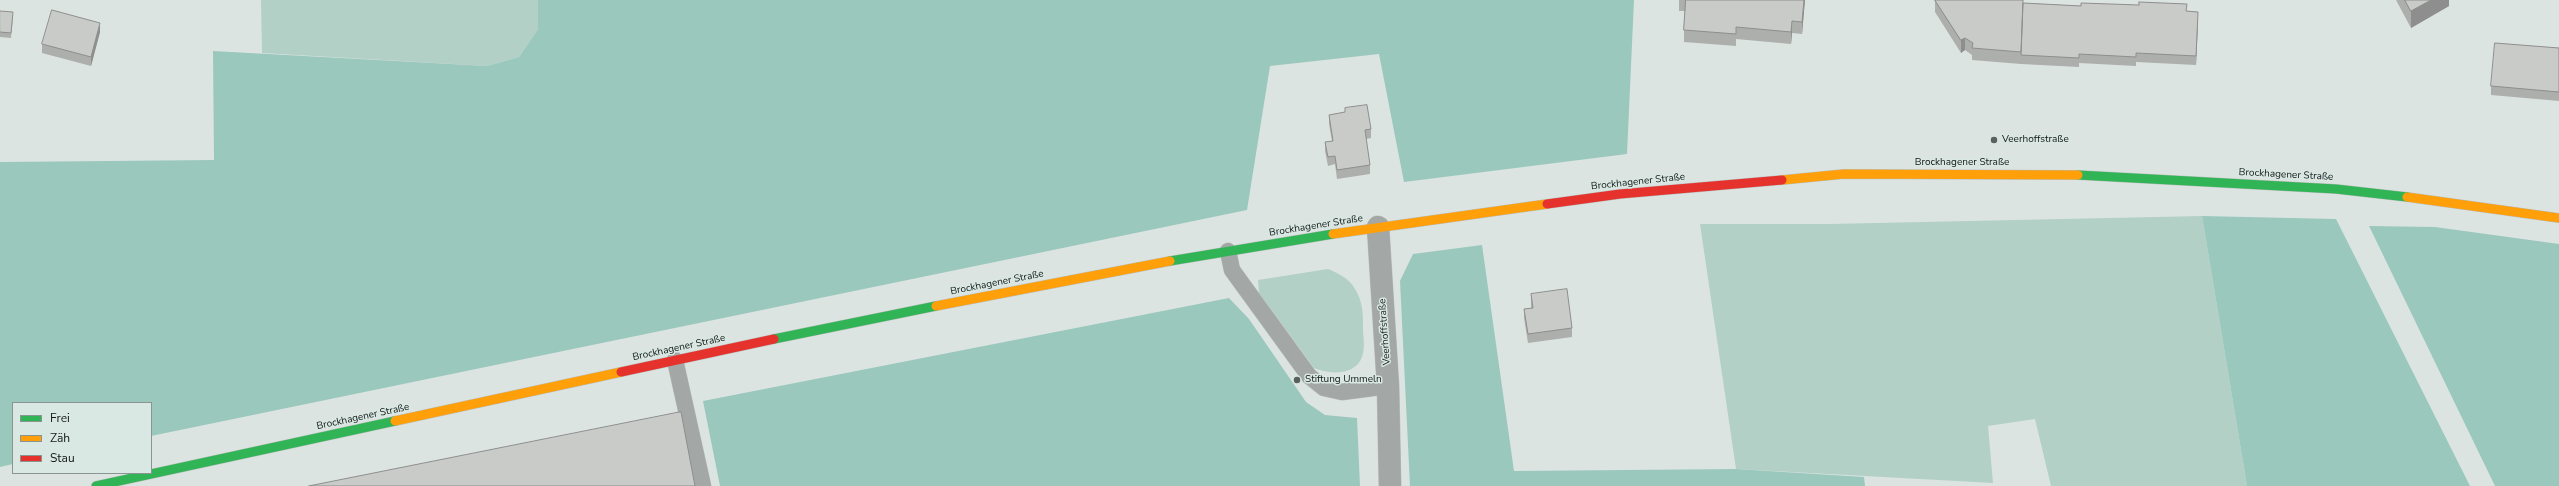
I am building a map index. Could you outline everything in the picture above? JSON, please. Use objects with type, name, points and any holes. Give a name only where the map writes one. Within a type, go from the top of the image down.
[{"type":"main road","name":"Brockhagener Straße","points":[[152,474],[675,360],[892,315],[1228,251],[1378,227],[1620,194],[1844,174],[2090,175],[2328,189],[2455,202],[2559,218]]},
{"type":"main road","name":"Brockhagener Straße","points":[[96,486],[151,474]]},
{"type":"street","name":"Veerhoffstraße","points":[[1378,227],[1388,386],[1390,486]]},
{"type":"lane","points":[[1228,251],[1232,270],[1309,376],[1324,388],[1342,392],[1388,386]]},
{"type":"lane","points":[[675,360],[703,486]]},
{"type":"green space","points":[[261,0],[538,0],[538,29],[519,57],[487,66],[262,53]]},
{"type":"green space","points":[[538,0],[1634,0],[1627,154],[1404,182],[1379,54],[1270,66],[1247,210],[152,436],[152,402],[12,402],[12,464],[0,467],[0,162],[214,160],[213,51],[487,66],[519,57],[538,29]]},
{"type":"green space","points":[[2202,216],[2247,486],[2051,486],[2035,419],[1988,426],[1993,483],[1736,469],[1700,224],[1829,224]]},
{"type":"green space","points":[[2202,216],[2336,219],[2470,486],[2247,486]]},
{"type":"green space","points":[[2369,226],[2435,227],[2559,244],[2559,486],[2495,486]]},
{"type":"green space","points":[[1482,245],[1514,471],[1736,469],[1864,477],[1865,486],[1410,486],[1400,281],[1413,254]]},
{"type":"green space","points":[[1328,269],[1340,274],[1353,285],[1360,299],[1362,308],[1363,353],[1356,366],[1343,372],[1328,372],[1314,368],[1259,293],[1258,280]]},
{"type":"green space","points":[[1229,298],[1249,319],[1306,402],[1325,415],[1357,418],[1360,486],[720,486],[703,401]]},
{"type":"building","points":[[1686,0],[1804,0],[1802,22],[1792,21],[1791,32],[1736,27],[1736,34],[1684,30]]},
{"type":"building","points":[[1935,0],[2023,0],[2021,52],[1972,48],[1973,43],[1965,38],[1961,40]]},
{"type":"building","points":[[2405,0],[2431,0],[2411,11]]},
{"type":"building","points":[[2139,2],[2187,4],[2186,11],[2198,12],[2196,56],[2136,53],[2136,57],[2079,54],[2079,58],[2021,55],[2023,3],[2081,6],[2081,3],[2139,5]]},
{"type":"building","points":[[52,10],[100,23],[91,57],[42,44]]},
{"type":"building","points":[[0,11],[13,12],[11,33],[0,32]]},
{"type":"building","points":[[2495,43],[2559,48],[2559,92],[2491,86]]},
{"type":"building","points":[[1367,105],[1371,129],[1365,130],[1370,165],[1337,170],[1335,156],[1328,157],[1325,142],[1333,141],[1329,115],[1345,112],[1345,108]]},
{"type":"building","points":[[1567,289],[1572,328],[1528,334],[1524,309],[1533,308],[1531,294]]},
{"type":"building","points":[[681,412],[695,486],[309,486]]},
{"type":"traffic: fast","points":[[2078,175],[2336,189],[2407,197]]},
{"type":"traffic: fast","points":[[1170,261],[1333,234]]},
{"type":"traffic: fast","points":[[774,339],[936,306]]},
{"type":"traffic: fast","points":[[152,474],[395,421]]},
{"type":"traffic: fast","points":[[96,486],[151,474]]},
{"type":"traffic: slow","points":[[1782,180],[1844,174],[2078,175]]},
{"type":"traffic: slow","points":[[2407,197],[2559,218]]},
{"type":"traffic: slow","points":[[1333,234],[1547,204]]},
{"type":"traffic: slow","points":[[936,306],[1170,261]]},
{"type":"traffic: slow","points":[[395,421],[621,372]]},
{"type":"traffic: jam","points":[[1547,204],[1620,194],[1782,180]]},
{"type":"traffic: jam","points":[[621,372],[774,339]]},
{"type":"place","name":"Veerhoffstraße","points":[[1994,140]]},
{"type":"place","name":"Stiftung Ummeln","points":[[1297,380]]}]
